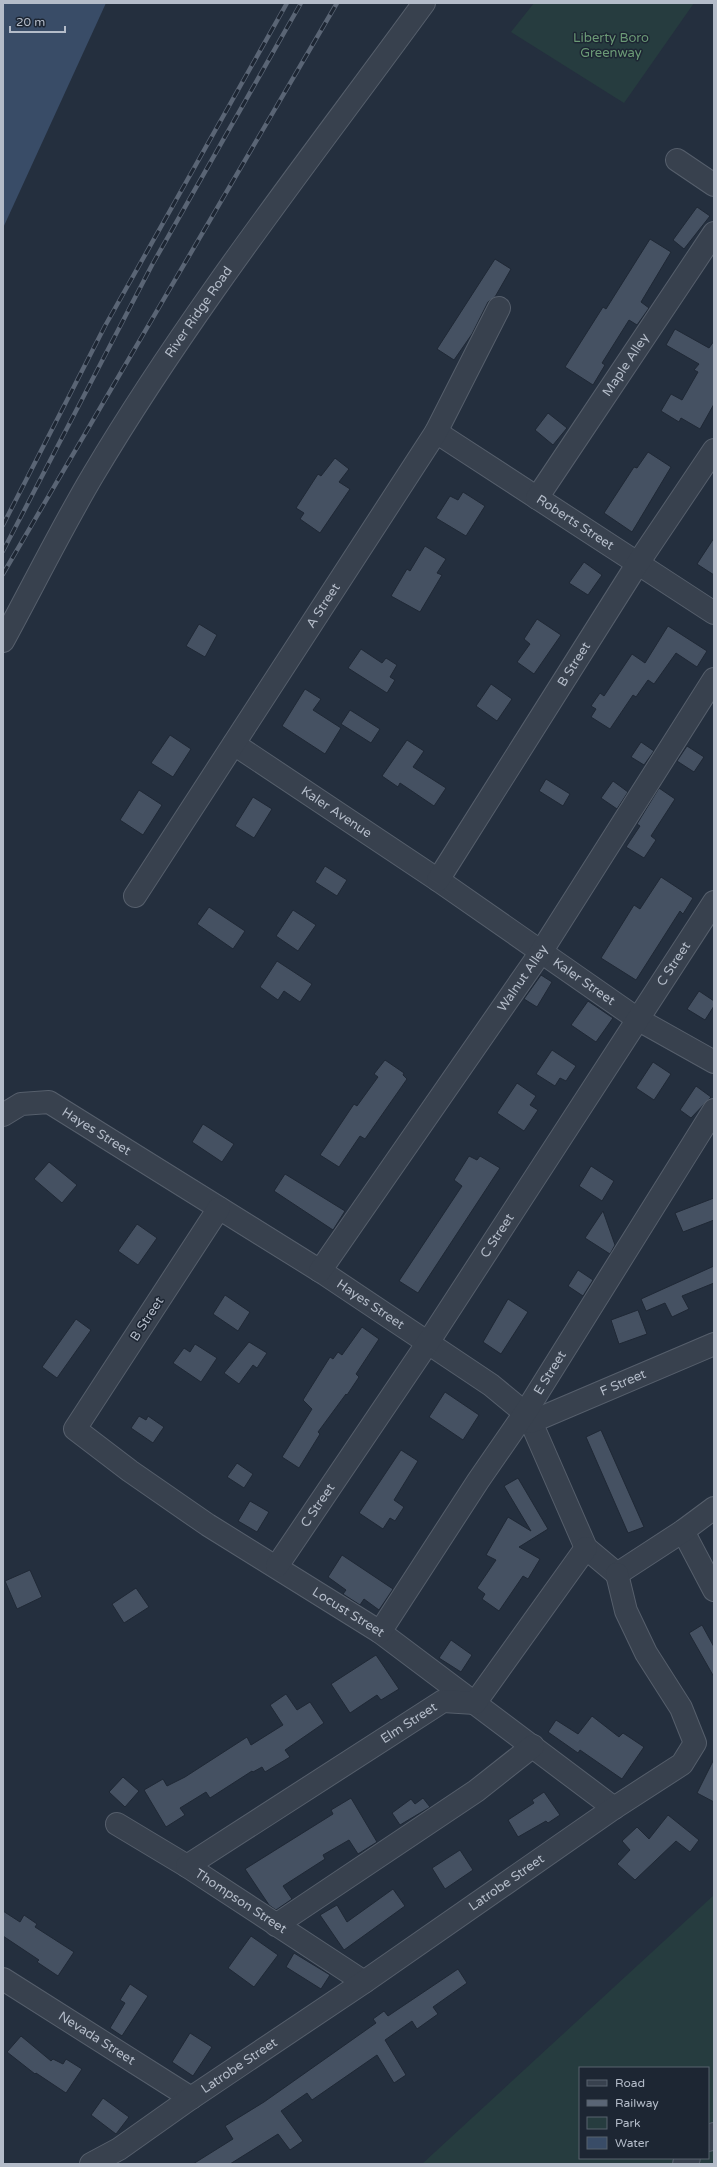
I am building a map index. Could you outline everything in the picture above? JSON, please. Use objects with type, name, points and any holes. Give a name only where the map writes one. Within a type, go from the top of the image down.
[{"type":"street","name":"River Ridge Road","points":[[3,641],[92,476],[173,349],[253,236],[424,3]]},
{"type":"street","points":[[677,160],[714,185]]},
{"type":"street","name":"Maple Alley","points":[[537,498],[714,233]]},
{"type":"street","name":"A Street","points":[[134,896],[436,432],[499,308]]},
{"type":"street","name":"Roberts Street","points":[[436,432],[714,613]]},
{"type":"street","name":"B Street","points":[[438,880],[638,563],[714,450]]},
{"type":"street","name":"Walnut Alley","points":[[320,1271],[541,952],[714,679]]},
{"type":"street","name":"Kaler Avenue","points":[[234,744],[438,880]]},
{"type":"street","name":"Kaler Street","points":[[438,880],[639,1020],[714,1062]]},
{"type":"street","name":"C Street","points":[[277,1566],[427,1344],[639,1020],[714,902]]},
{"type":"street","name":"Hayes Street","points":[[3,1115],[21,1104],[49,1102],[320,1271],[490,1385],[528,1417],[586,1548],[618,1574]]},
{"type":"street","name":"E Street","points":[[380,1632],[478,1481],[528,1417],[714,1110]]},
{"type":"street","name":"B Street","points":[[75,1429],[219,1208]]},
{"type":"street","name":"F Street","points":[[528,1417],[714,1344]]},
{"type":"street","name":"Locust Street","points":[[75,1429],[130,1471],[208,1525],[277,1566],[380,1632],[614,1808]]},
{"type":"street","points":[[618,1574],[683,1531],[714,1508]]},
{"type":"street","points":[[683,1531],[714,1590]]},
{"type":"street","points":[[475,1703],[586,1548]]},
{"type":"street","name":"Latrobe Street","points":[[91,2164],[119,2150],[191,2098],[364,1982],[614,1808],[682,1764],[695,1744],[681,1708],[646,1653],[626,1611],[618,1574]]},
{"type":"street","name":"Elm Street","points":[[187,1866],[443,1702],[475,1703]]},
{"type":"street","points":[[276,1925],[476,1791],[533,1746]]},
{"type":"street","name":"Thompson Street","points":[[117,1824],[187,1866],[364,1982]]},
{"type":"street","name":"Nevada Street","points":[[3,1979],[191,2098]]},
{"type":"green space","name":"Liberty Boro Greenway","points":[[534,3],[694,3],[624,103],[511,32]]},
{"type":"green space","points":[[714,1895],[714,2164],[422,2164]]},
{"type":"water","points":[[3,3],[106,3],[3,228]]},
{"type":"building","points":[[697,207],[710,216],[684,249],[673,240]]},
{"type":"building","points":[[650,239],[671,252],[641,302],[649,308],[637,325],[629,320],[602,363],[605,365],[593,385],[565,367],[603,307],[606,309]]},
{"type":"building","points":[[495,259],[511,269],[495,297],[488,302],[472,334],[454,360],[437,349]]},
{"type":"building","points":[[675,329],[709,348],[714,341],[714,404],[700,429],[681,418],[679,422],[661,411],[671,394],[682,400],[698,372],[694,370],[699,364],[666,345]]},
{"type":"building","points":[[548,413],[567,428],[553,445],[535,430]]},
{"type":"building","points":[[648,452],[671,467],[632,532],[604,513],[634,467],[637,468]]},
{"type":"building","points":[[335,458],[349,469],[339,482],[350,489],[320,533],[300,519],[304,513],[296,508],[318,474],[321,476]]},
{"type":"building","points":[[463,492],[485,506],[466,536],[436,518],[450,496],[458,500]]},
{"type":"building","points":[[714,538],[714,575],[697,564]]},
{"type":"building","points":[[425,546],[446,559],[437,573],[442,575],[420,612],[391,596],[407,569],[410,571]]},
{"type":"building","points":[[584,562],[602,575],[588,595],[569,583]]},
{"type":"building","points":[[537,619],[561,635],[534,674],[517,662],[530,644],[524,639]]},
{"type":"building","points":[[199,624],[217,635],[205,657],[186,646]]},
{"type":"building","points":[[668,626],[707,651],[697,667],[676,653],[654,684],[648,680],[636,697],[633,695],[610,729],[591,717],[596,709],[591,706],[600,693],[604,696],[632,654],[645,663]]},
{"type":"building","points":[[361,649],[382,663],[386,658],[397,665],[390,677],[395,680],[387,693],[348,668]]},
{"type":"building","points":[[491,684],[512,699],[497,721],[476,706]]},
{"type":"building","points":[[305,689],[321,699],[313,710],[341,728],[325,754],[282,726]]},
{"type":"building","points":[[350,710],[380,729],[371,743],[341,724]]},
{"type":"building","points":[[170,735],[191,749],[173,777],[151,763]]},
{"type":"building","points":[[407,740],[424,751],[413,767],[446,788],[434,806],[400,783],[398,787],[382,776]]},
{"type":"building","points":[[641,742],[654,751],[644,765],[631,757]]},
{"type":"building","points":[[687,746],[704,757],[694,772],[677,761]]},
{"type":"building","points":[[546,779],[570,794],[563,806],[539,791]]},
{"type":"building","points":[[613,781],[628,792],[617,809],[601,798]]},
{"type":"building","points":[[659,788],[675,799],[651,836],[656,840],[644,858],[626,847],[640,826],[637,824]]},
{"type":"building","points":[[139,790],[162,805],[143,835],[120,820]]},
{"type":"building","points":[[253,797],[272,809],[254,838],[235,826]]},
{"type":"building","points":[[325,866],[347,880],[337,896],[315,882]]},
{"type":"building","points":[[661,877],[693,898],[683,914],[680,911],[636,980],[601,958],[634,905],[640,909]]},
{"type":"building","points":[[209,907],[245,931],[233,949],[197,924]]},
{"type":"building","points":[[293,910],[316,925],[298,951],[276,936]]},
{"type":"building","points":[[277,961],[312,984],[300,1002],[284,991],[278,1000],[260,987]]},
{"type":"building","points":[[541,975],[552,982],[537,1007],[524,999]]},
{"type":"building","points":[[699,991],[714,1001],[714,1006],[705,1020],[687,1009]]},
{"type":"building","points":[[588,1001],[613,1018],[596,1042],[571,1025]]},
{"type":"building","points":[[552,1050],[576,1066],[566,1081],[560,1078],[555,1086],[536,1074]]},
{"type":"building","points":[[385,1060],[404,1073],[403,1075],[407,1079],[365,1139],[360,1136],[339,1167],[320,1155],[354,1104],[357,1106],[378,1077],[374,1074]]},
{"type":"building","points":[[653,1062],[671,1074],[654,1100],[636,1088]]},
{"type":"building","points":[[517,1083],[536,1096],[530,1105],[538,1110],[524,1131],[497,1113]]},
{"type":"building","points":[[696,1086],[711,1097],[691,1118],[680,1110]]},
{"type":"building","points":[[203,1124],[234,1144],[222,1162],[192,1142]]},
{"type":"building","points":[[469,1156],[477,1160],[480,1156],[500,1168],[418,1293],[399,1281],[462,1186],[454,1180]]},
{"type":"building","points":[[49,1162],[77,1185],[62,1203],[34,1179]]},
{"type":"building","points":[[591,1166],[614,1181],[602,1201],[579,1186]]},
{"type":"building","points":[[285,1174],[345,1211],[333,1230],[274,1191]]},
{"type":"building","points":[[714,1198],[714,1220],[683,1232],[675,1213]]},
{"type":"building","points":[[603,1211],[615,1245],[610,1254],[585,1238]]},
{"type":"building","points":[[137,1224],[157,1238],[138,1265],[118,1251]]},
{"type":"building","points":[[714,1266],[714,1283],[682,1296],[689,1309],[672,1317],[665,1303],[646,1311],[641,1299]]},
{"type":"building","points":[[578,1270],[593,1280],[583,1296],[568,1286]]},
{"type":"building","points":[[225,1295],[250,1312],[238,1331],[213,1314]]},
{"type":"building","points":[[508,1299],[528,1312],[501,1354],[483,1342]]},
{"type":"building","points":[[638,1310],[647,1334],[619,1344],[611,1320]]},
{"type":"building","points":[[76,1319],[91,1330],[57,1378],[42,1367]]},
{"type":"building","points":[[362,1327],[379,1339],[356,1374],[359,1377],[318,1432],[320,1434],[299,1468],[282,1457],[312,1409],[303,1400],[330,1357],[333,1359],[338,1352],[342,1355]]},
{"type":"building","points":[[249,1342],[267,1353],[257,1368],[253,1365],[239,1384],[224,1373]]},
{"type":"building","points":[[195,1344],[217,1358],[201,1382],[173,1363],[184,1348],[190,1352]]},
{"type":"building","points":[[445,1392],[479,1415],[463,1440],[429,1417]]},
{"type":"building","points":[[139,1416],[146,1420],[148,1416],[164,1427],[153,1443],[131,1428]]},
{"type":"building","points":[[601,1430],[644,1527],[628,1533],[586,1437]]},
{"type":"building","points":[[401,1450],[418,1461],[394,1500],[404,1507],[395,1521],[390,1518],[383,1529],[359,1513]]},
{"type":"building","points":[[237,1463],[253,1474],[244,1488],[227,1477]]},
{"type":"building","points":[[518,1478],[548,1529],[519,1547],[540,1559],[528,1579],[523,1576],[499,1611],[482,1599],[485,1594],[477,1588],[496,1560],[486,1555],[508,1517],[531,1531],[504,1486]]},
{"type":"building","points":[[250,1501],[269,1512],[257,1532],[238,1521]]},
{"type":"building","points":[[342,1555],[393,1589],[379,1610],[364,1599],[360,1605],[343,1594],[346,1590],[328,1577]]},
{"type":"building","points":[[30,1570],[42,1597],[17,1609],[5,1581]]},
{"type":"building","points":[[136,1588],[149,1607],[124,1623],[112,1604]]},
{"type":"building","points":[[702,1625],[714,1647],[714,1677],[689,1633]]},
{"type":"building","points":[[451,1640],[472,1655],[461,1672],[439,1658]]},
{"type":"building","points":[[376,1655],[399,1689],[381,1700],[377,1695],[350,1713],[331,1684]]},
{"type":"building","points":[[286,1694],[297,1710],[310,1702],[324,1723],[285,1750],[290,1757],[265,1772],[262,1767],[253,1772],[252,1771],[210,1798],[206,1792],[180,1808],[185,1815],[166,1827],[144,1790],[163,1779],[167,1786],[185,1777],[247,1737],[251,1745],[283,1725],[270,1705]]},
{"type":"building","points":[[592,1716],[619,1737],[623,1733],[644,1747],[622,1779],[580,1750],[578,1753],[548,1732],[556,1720],[578,1734]]},
{"type":"building","points":[[714,1759],[714,1802],[697,1793]]},
{"type":"building","points":[[123,1777],[139,1791],[125,1807],[109,1792]]},
{"type":"building","points":[[544,1792],[560,1815],[548,1823],[546,1821],[518,1837],[508,1820],[534,1803],[532,1800]]},
{"type":"building","points":[[351,1798],[377,1842],[358,1854],[349,1840],[323,1855],[325,1859],[283,1886],[292,1899],[276,1910],[269,1905],[245,1869],[333,1814],[331,1810]]},
{"type":"building","points":[[423,1798],[430,1807],[400,1825],[392,1813],[411,1799],[415,1804]]},
{"type":"building","points":[[668,1815],[699,1840],[690,1852],[676,1841],[635,1880],[617,1864],[630,1850],[622,1841],[637,1827],[649,1839]]},
{"type":"building","points":[[460,1850],[473,1870],[445,1889],[432,1868]]},
{"type":"building","points":[[393,1889],[405,1906],[344,1950],[320,1915],[337,1905],[347,1922]]},
{"type":"building","points":[[3,1911],[20,1922],[24,1915],[37,1924],[35,1927],[74,1952],[58,1976],[37,1962],[39,1960],[3,1936]]},
{"type":"building","points":[[251,1936],[278,1955],[254,1987],[228,1968]]},
{"type":"building","points":[[294,1953],[330,1975],[321,1989],[286,1967]]},
{"type":"building","points":[[458,1969],[467,1983],[433,2007],[438,2014],[417,2029],[412,2021],[385,2040],[406,2075],[394,2083],[377,2055],[312,2100],[307,2093],[281,2111],[303,2141],[290,2150],[278,2134],[230,2164],[193,2164],[233,2139],[225,2126],[264,2102],[376,2023],[373,2019],[384,2011],[388,2016]]},
{"type":"building","points":[[130,1984],[148,1996],[122,2036],[110,2028],[125,2003],[120,2000]]},
{"type":"building","points":[[190,2033],[212,2047],[193,2076],[172,2062]]},
{"type":"building","points":[[21,2036],[51,2061],[53,2059],[63,2064],[66,2059],[82,2069],[66,2093],[36,2073],[35,2074],[7,2052]]},
{"type":"building","points":[[103,2098],[129,2117],[116,2134],[91,2115]]},
{"type":"railway","points":[[3,525],[105,326],[287,3]]},
{"type":"railway","points":[[3,551],[152,265],[301,3]]},
{"type":"railway","points":[[3,574],[337,3]]}]
